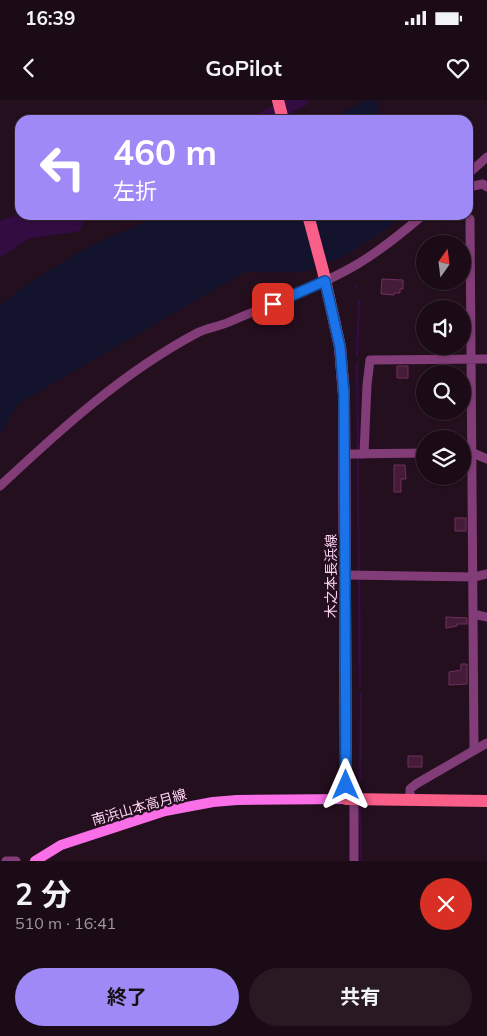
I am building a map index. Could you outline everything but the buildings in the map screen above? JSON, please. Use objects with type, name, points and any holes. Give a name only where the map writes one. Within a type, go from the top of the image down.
[{"type":"main road","points":[[278,100],[282,115]]},
{"type":"main road","name":"木之本長浜線","points":[[309,220],[340,347],[344,395],[350,799]]},
{"type":"main road","points":[[350,799],[487,801]]},
{"type":"main road","name":"南浜山本高月線","points":[[35,861],[61,845],[165,811],[213,802],[238,800],[350,799]]},
{"type":"street","points":[[473,170],[487,157]]},
{"type":"street","points":[[473,186],[486,183]]},
{"type":"street","points":[[0,486],[73,418],[142,366],[199,332],[227,323],[324,276],[357,264],[404,232],[417,220]]},
{"type":"street","points":[[470,220],[474,750]]},
{"type":"street","points":[[364,454],[370,360],[487,359]]},
{"type":"street","points":[[473,453],[487,459]]},
{"type":"street","points":[[345,454],[416,454]]},
{"type":"street","points":[[346,575],[474,577],[487,574]]},
{"type":"street","points":[[473,614],[487,617]]},
{"type":"street","points":[[410,800],[411,788],[487,742]]},
{"type":"street","points":[[350,799],[354,861]]},
{"type":"street","points":[[6,861],[16,861]]},
{"type":"shaded area","points":[[367,100],[376,100],[380,115],[336,115]]},
{"type":"shaded area","points":[[15,215],[15,220],[84,220],[80,231],[28,239],[0,258],[0,221]]},
{"type":"shaded area","points":[[150,220],[399,220],[345,256],[305,272],[245,272],[18,404],[0,436],[0,305],[24,286],[91,245]]},
{"type":"waterway","points":[[270,115],[301,100]]},
{"type":"waterway","points":[[357,355],[359,300]]},
{"type":"waterway","points":[[357,364],[358,450]]},
{"type":"waterway","points":[[358,459],[358,494]]},
{"type":"waterway","points":[[358,498],[359,572]]},
{"type":"waterway","points":[[359,580],[360,686]]},
{"type":"waterway","points":[[360,782],[361,692]]},
{"type":"waterway","points":[[360,808],[361,861]]},
{"type":"route","points":[[273,304],[325,281],[340,347],[344,395],[345,454],[346,785]]}]
